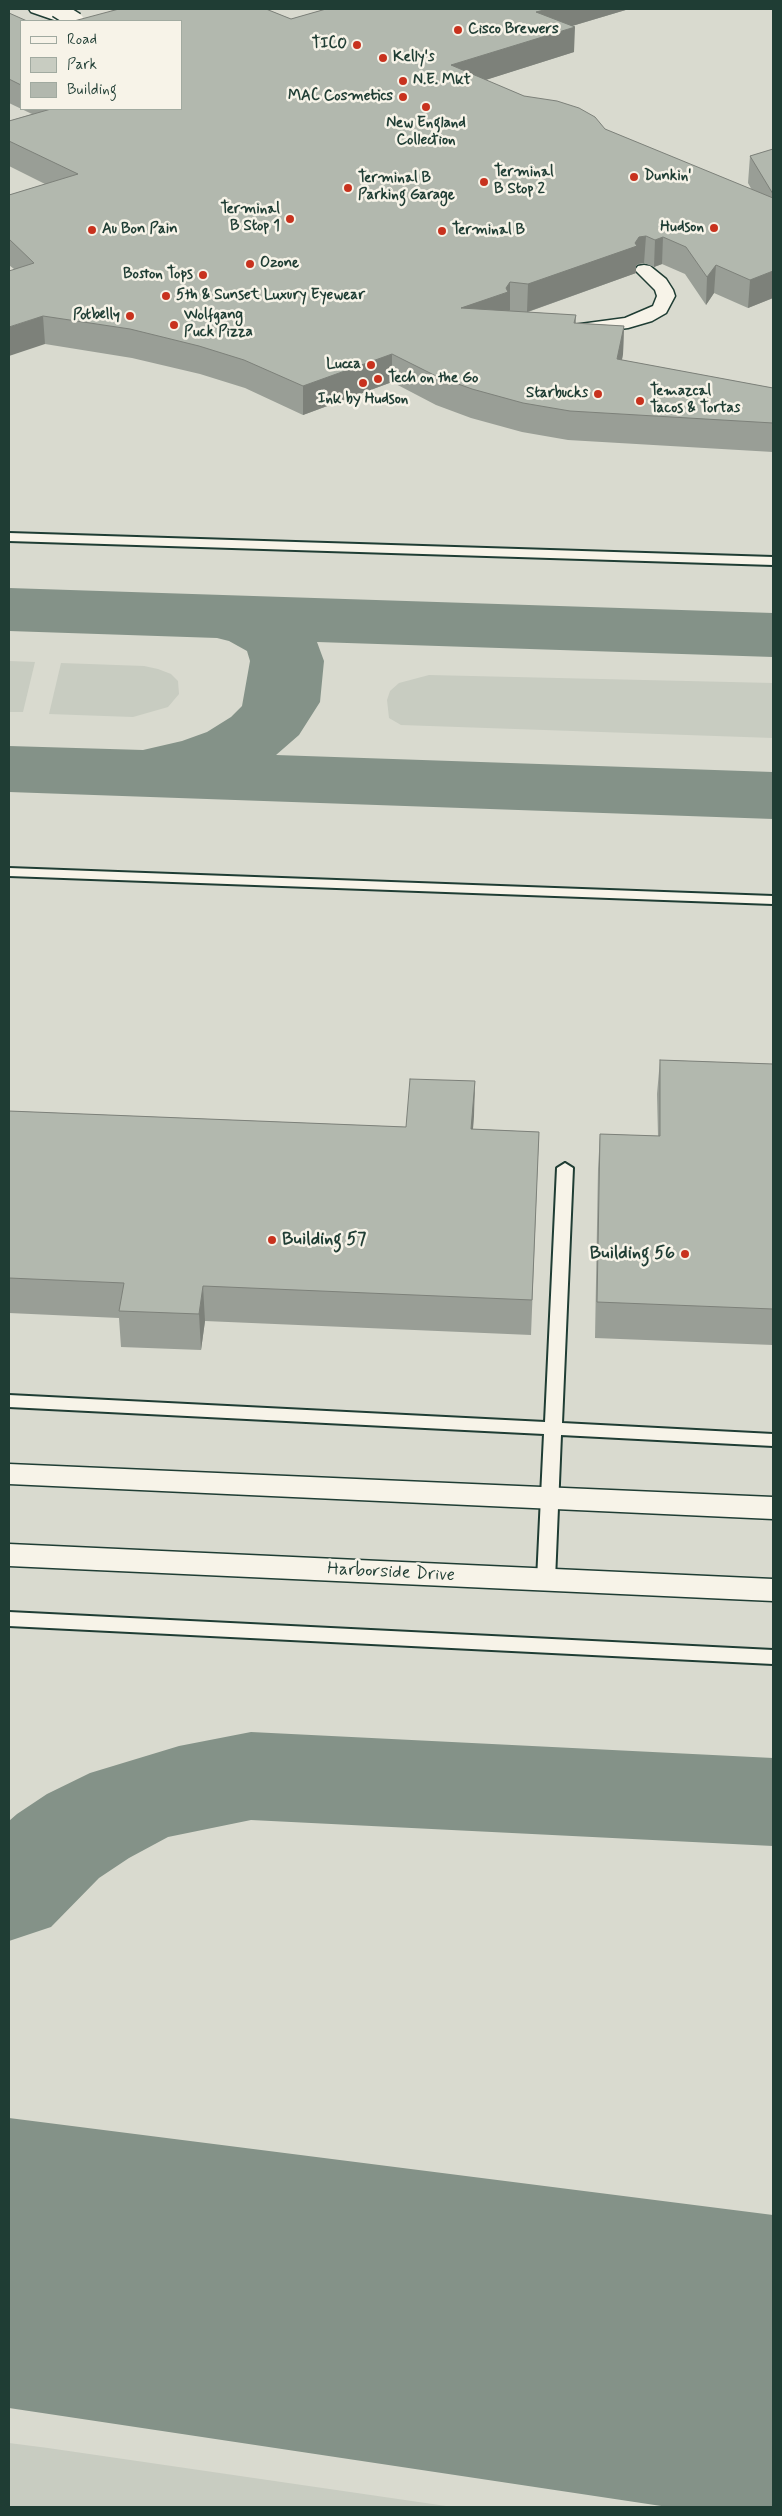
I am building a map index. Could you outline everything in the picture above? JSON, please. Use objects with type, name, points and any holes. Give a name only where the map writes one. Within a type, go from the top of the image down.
[{"type":"street","points":[[36,9],[59,12],[79,20]]},
{"type":"street","points":[[59,12],[74,20]]},
{"type":"street","points":[[565,328],[585,329],[628,323],[646,318],[660,309],[666,296],[664,290],[660,283],[644,270]]},
{"type":"street","points":[[9,1474],[773,1508]]},
{"type":"street","name":"Harborside Drive","points":[[9,1554],[773,1590]]},
{"type":"lane","points":[[9,537],[773,561]]},
{"type":"lane","points":[[9,872],[773,900]]},
{"type":"lane","points":[[546,1580],[565,1168]]},
{"type":"lane","points":[[9,1401],[773,1440]]},
{"type":"lane","points":[[9,1619],[773,1656]]},
{"type":"shaded area","points":[[9,9],[773,9],[773,2507],[9,2507]]},
{"type":"green space","points":[[9,661],[35,662],[23,712],[9,712]]},
{"type":"green space","points":[[61,663],[144,666],[158,669],[171,674],[178,681],[179,694],[168,707],[133,717],[49,714]]},
{"type":"green space","points":[[429,675],[773,683],[773,738],[401,725],[389,718],[387,700],[390,691],[399,683]]},
{"type":"green space","points":[[9,2443],[48,2448],[453,2507],[9,2507]]},
{"type":"building","name":"Terminal B","points":[[119,9],[266,9],[291,19],[326,9],[548,9],[536,12],[575,27],[451,65],[524,96],[557,101],[579,108],[595,117],[605,129],[773,198],[773,271],[750,280],[716,265],[707,277],[686,247],[663,237],[655,240],[646,236],[639,237],[635,243],[637,246],[528,284],[510,282],[506,288],[508,292],[461,308],[576,315],[574,323],[624,326],[617,359],[773,388],[773,423],[570,411],[523,403],[472,389],[436,376],[392,354],[303,386],[244,360],[199,346],[130,329],[43,316],[9,327],[9,271],[34,263],[9,239],[9,195],[78,174],[9,141],[9,121],[48,110],[182,110],[182,20],[78,20]]},
{"type":"building","points":[[9,13],[25,20],[20,20],[20,84],[9,79]]},
{"type":"building","points":[[773,149],[773,194],[750,156]]},
{"type":"building","name":"Building 56","points":[[660,1060],[773,1064],[773,1309],[597,1302],[600,1134],[660,1136]]},
{"type":"building","name":"Building 57","points":[[410,1079],[475,1081],[471,1129],[539,1132],[532,1300],[203,1286],[199,1314],[119,1311],[124,1283],[9,1278],[9,1111],[406,1127]]},
{"type":"taxiway","points":[[9,610],[773,635]]},
{"type":"taxiway","points":[[162,769],[204,760],[234,748],[258,733],[272,719],[282,702],[287,661],[280,640],[253,625],[218,617]]},
{"type":"taxiway","points":[[9,769],[773,796]]},
{"type":"taxiway","points":[[9,1894],[58,1846],[88,1826],[131,1804],[179,1790],[251,1776],[773,1802]]},
{"type":"taxiway","points":[[9,2228],[36,2248],[91,2266],[235,2294]]},
{"type":"runway","points":[[9,2263],[773,2369]]},
{"type":"place","name":"Cisco Brewers","points":[[458,30]]},
{"type":"place","name":"TICO","points":[[357,45]]},
{"type":"place","name":"Kelly's","points":[[383,58]]},
{"type":"place","name":"N.E. Mkt","points":[[403,81]]},
{"type":"place","name":"MAC Cosmetics","points":[[403,97]]},
{"type":"place","name":"New England Collection","points":[[426,107]]},
{"type":"place","name":"Dunkin'","points":[[634,177]]},
{"type":"place","name":"Terminal B Stop 2","points":[[484,182]]},
{"type":"place","name":"Terminal B Parking Garage","points":[[348,188]]},
{"type":"place","name":"Terminal B Stop 1","points":[[290,219]]},
{"type":"place","name":"Hudson","points":[[714,228]]},
{"type":"place","name":"Au Bon Pain","points":[[92,230]]},
{"type":"place","name":"Terminal B","points":[[442,231]]},
{"type":"place","name":"Ozone","points":[[250,264]]},
{"type":"place","name":"Boston Tops","points":[[203,275]]},
{"type":"place","name":"5th & Sunset Luxury Eyewear","points":[[166,296]]},
{"type":"place","name":"Potbelly","points":[[130,316]]},
{"type":"place","name":"Wolfgang Puck Pizza","points":[[174,325]]},
{"type":"place","name":"Lucca","points":[[371,365]]},
{"type":"place","name":"Tech on the Go","points":[[378,379]]},
{"type":"place","name":"Ink by Hudson","points":[[363,383]]},
{"type":"place","name":"Starbucks","points":[[598,394]]},
{"type":"place","name":"Temazcal Tacos & Tortas","points":[[640,401]]},
{"type":"place","name":"Building 57","points":[[272,1240]]},
{"type":"place","name":"Building 56","points":[[685,1254]]}]
